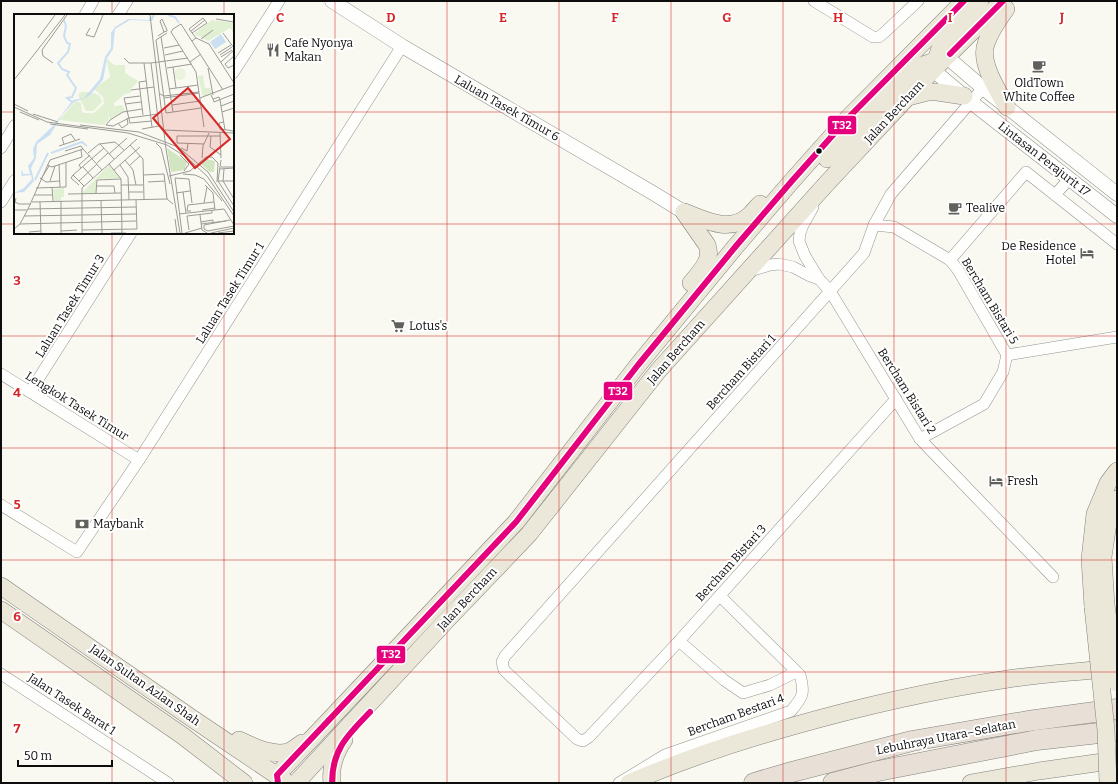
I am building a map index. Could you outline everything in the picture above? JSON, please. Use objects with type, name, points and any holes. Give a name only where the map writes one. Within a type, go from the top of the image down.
[{"type":"highway","name":"Lebuhraya Utara–Selatan","points":[[754,783],[912,741],[1028,721],[1117,708]]},
{"type":"highway","name":"Lebuhraya Utara–Selatan","points":[[832,783],[878,771],[1037,740],[1117,731]]},
{"type":"main road","name":"Jalan Bercham","points":[[281,780],[317,733],[516,522],[638,365],[791,182],[849,117],[964,1]]},
{"type":"main road","points":[[754,226],[786,202],[893,89],[917,68],[934,65],[940,48],[946,38],[980,1]]},
{"type":"main road","name":"Jalan Bercham","points":[[296,783],[445,622],[529,534],[658,371],[826,185],[908,97],[934,65],[1003,1]]},
{"type":"main road","points":[[1007,106],[991,78],[985,61],[985,45],[994,26],[1012,1]]},
{"type":"main road","points":[[908,97],[928,92],[937,92],[967,99]]},
{"type":"main road","points":[[684,212],[714,224],[730,225],[743,220],[749,216],[787,172],[831,126],[849,117]]},
{"type":"main road","points":[[701,236],[720,244],[750,247],[759,243],[803,197],[826,185]]},
{"type":"main road","points":[[638,365],[650,338],[705,265],[708,256],[709,251],[707,245],[684,212]]},
{"type":"main road","points":[[1117,471],[1108,483],[1095,514],[1090,559],[1117,683]]},
{"type":"main road","points":[[1108,783],[1100,606],[1103,557],[1108,523],[1117,499]]},
{"type":"main road","name":"Jalan Sultan Azlan Shah","points":[[1,586],[281,780]]},
{"type":"main road","name":"Jalan Sultan Azlan Shah","points":[[1,610],[183,736],[243,781]]},
{"type":"main road","points":[[332,783],[331,773],[336,754],[343,741],[442,633],[445,629],[445,622]]},
{"type":"main road","points":[[629,783],[654,772],[741,741],[841,712],[908,697],[1008,679],[1117,668]]},
{"type":"main road","points":[[190,717],[256,748],[271,752],[288,752],[317,733]]},
{"type":"main road","points":[[971,783],[1039,771],[1117,760]]},
{"type":"street","points":[[86,14],[94,1]]},
{"type":"street","points":[[119,14],[127,1]]},
{"type":"street","points":[[234,71],[279,1]]},
{"type":"street","name":"Laluan Tasek Timur 6","points":[[332,1],[402,46],[684,212]]},
{"type":"street","points":[[814,1],[873,37],[879,37],[918,1]]},
{"type":"street","name":"Laluan Tasek Timur 1","points":[[1,505],[77,552],[138,460],[402,46]]},
{"type":"street","name":"Lintasan Perajurit 17","points":[[934,65],[983,88],[1117,194]]},
{"type":"street","name":"Lintasan Perajurit 17","points":[[934,65],[967,99],[1117,216]]},
{"type":"street","name":"Bercham Bistari 1","points":[[583,741],[577,739],[504,670],[502,662],[505,656],[864,253],[874,225],[891,194],[967,99],[983,88]]},
{"type":"street","points":[[1,148],[14,128]]},
{"type":"street","points":[[950,260],[1026,172],[1117,244]]},
{"type":"street","points":[[1055,195],[1069,178]]},
{"type":"street","points":[[1,202],[14,182]]},
{"type":"street","name":"Bercham Bistari 2","points":[[826,185],[803,225],[799,241],[819,279],[830,291],[920,439],[1053,577]]},
{"type":"street","name":"Bercham Bistari 5","points":[[874,225],[894,227],[950,260],[958,270],[1008,355],[1117,337]]},
{"type":"street","name":"Laluan Tasek Timur 3","points":[[30,392],[130,234]]},
{"type":"street","name":"Bercham Bistari 2","points":[[747,272],[770,265],[779,264],[793,267],[808,276],[819,279]]},
{"type":"street","points":[[920,439],[984,404],[1003,372],[1008,355]]},
{"type":"street","name":"Lengkok Tasek Timur","points":[[1,374],[138,460]]},
{"type":"street","name":"Bercham Bistari 3","points":[[583,741],[589,737],[679,641],[896,399]]},
{"type":"street","name":"Bercham Bestari 4","points":[[619,783],[665,755],[791,710],[801,700],[803,688],[800,676],[720,596]]},
{"type":"street","points":[[679,641],[724,680],[742,693],[770,685],[796,672]]},
{"type":"street","name":"Jalan Tasek Barat 1","points":[[1,674],[168,783]]},
{"type":"transit line","name":"T32","points":[[278,783],[277,775],[516,522],[638,365],[791,182],[849,117],[964,1]]},
{"type":"transit line","name":"T32","points":[[950,54],[1003,1]]},
{"type":"transit line","name":"T32","points":[[332,783],[333,771],[338,752],[348,736],[370,712]]},
{"type":"place","name":"Cafe Nyonya Makan","points":[[273,50]]},
{"type":"place","name":"OldTown White Coffee","points":[[1039,66]]},
{"type":"place","name":"Tealive","points":[[955,208]]},
{"type":"place","name":"De Residence Hotel","points":[[1087,253]]},
{"type":"place","name":"Lotus's","points":[[398,326]]},
{"type":"place","name":"Fresh","points":[[996,481]]},
{"type":"place","name":"Maybank","points":[[82,524]]}]
